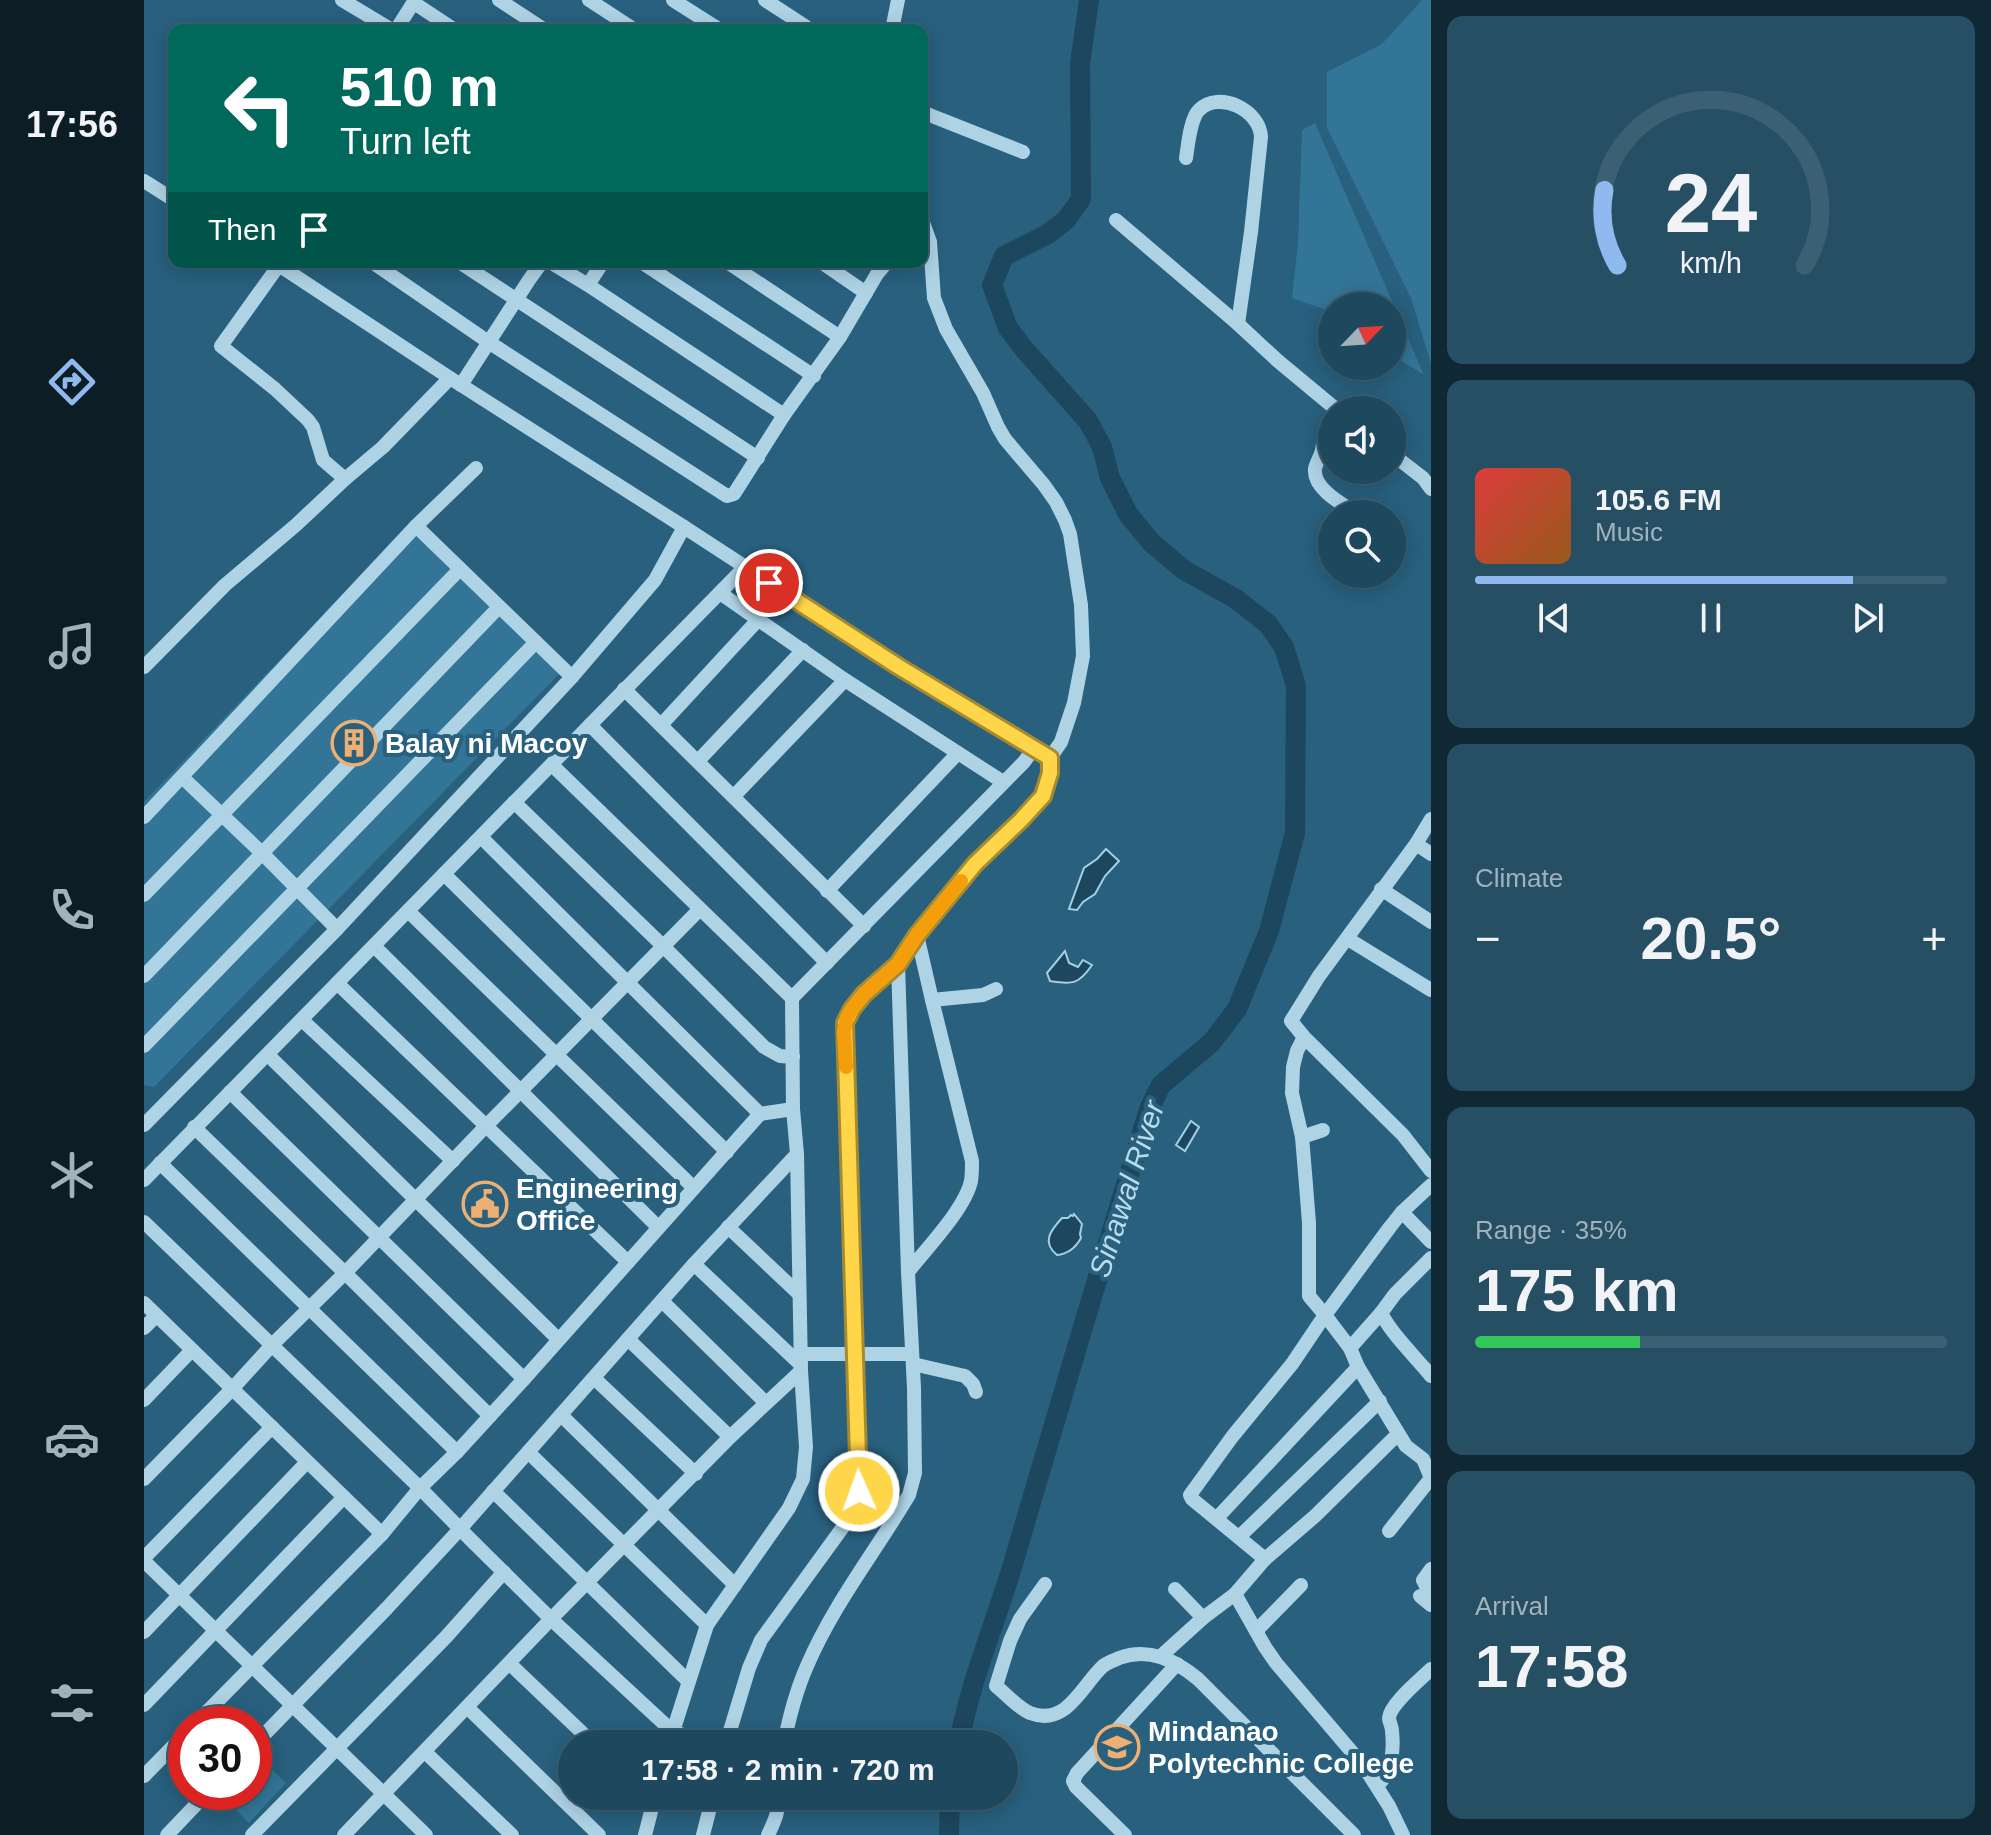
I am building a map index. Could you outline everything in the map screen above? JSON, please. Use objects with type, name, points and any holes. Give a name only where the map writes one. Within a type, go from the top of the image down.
[{"type":"street","points":[[342,0],[384,24]]},
{"type":"street","points":[[499,0],[536,24]]},
{"type":"street","points":[[589,0],[626,24]]},
{"type":"street","points":[[673,0],[711,24]]},
{"type":"street","points":[[765,0],[802,24]]},
{"type":"street","points":[[893,24],[898,0]]},
{"type":"street","points":[[398,24],[414,1],[447,24]]},
{"type":"street","points":[[1186,158],[1193,119],[1202,108],[1223,103],[1237,106],[1258,122],[1261,137],[1238,324]]},
{"type":"street","points":[[928,114],[1023,152]]},
{"type":"street","points":[[144,181],[168,196]]},
{"type":"street","points":[[1116,220],[1320,396]]},
{"type":"street","points":[[730,1730],[761,1640],[857,1505],[851,1198],[844,1031],[847,1017],[864,994],[898,964],[917,935],[975,864],[1043,796],[1050,773],[1050,758],[1061,742],[1081,676],[1081,605],[1070,534],[1056,502],[1005,439],[946,329],[934,298],[928,236]]},
{"type":"street","points":[[273,268],[221,346],[308,420],[323,460],[345,479]]},
{"type":"street","points":[[282,268],[899,667],[1050,758]]},
{"type":"street","points":[[381,268],[490,343],[724,495],[731,496],[840,337],[883,268]]},
{"type":"street","points":[[468,268],[758,458]]},
{"type":"street","points":[[144,667],[225,585],[456,382],[490,343],[538,268]]},
{"type":"street","points":[[560,268],[784,415]]},
{"type":"street","points":[[588,285],[599,268]]},
{"type":"street","points":[[650,268],[814,376]]},
{"type":"street","points":[[736,268],[840,337]]},
{"type":"street","points":[[830,268],[866,293]]},
{"type":"street","points":[[1406,465],[1431,489]]},
{"type":"street","points":[[144,817],[416,526],[476,468]]},
{"type":"street","points":[[1322,484],[1327,494],[1336,500]]},
{"type":"street","points":[[416,526],[572,677]]},
{"type":"street","points":[[144,1125],[337,929],[572,677],[655,580],[684,527]]},
{"type":"street","points":[[144,1180],[745,567]]},
{"type":"street","points":[[144,895],[460,569]]},
{"type":"street","points":[[720,593],[845,680],[1003,782]]},
{"type":"street","points":[[144,976],[499,607]]},
{"type":"street","points":[[661,725],[757,621]]},
{"type":"street","points":[[144,1046],[536,642]]},
{"type":"street","points":[[698,761],[803,650]]},
{"type":"street","points":[[734,796],[845,680]]},
{"type":"street","points":[[624,689],[864,926]]},
{"type":"street","points":[[590,725],[827,963]]},
{"type":"street","points":[[792,998],[1024,762],[1034,748]]},
{"type":"street","points":[[827,891],[958,753]]},
{"type":"street","points":[[552,765],[792,998],[793,1109],[806,1447],[803,1479],[789,1508],[707,1625],[673,1730]]},
{"type":"street","points":[[182,777],[337,929]]},
{"type":"street","points":[[514,802],[764,1047],[780,1056],[793,1057]]},
{"type":"street","points":[[1431,819],[1319,976],[1291,1021],[1403,1135],[1431,1171]]},
{"type":"street","points":[[481,837],[760,1114]]},
{"type":"street","points":[[1416,844],[1431,854]]},
{"type":"street","points":[[444,874],[727,1152]]},
{"type":"street","points":[[1381,889],[1431,922]]},
{"type":"street","points":[[144,1479],[699,910]]},
{"type":"street","points":[[408,911],[694,1188]]},
{"type":"street","points":[[908,1272],[964,1199],[971,1180],[972,1161],[917,935]]},
{"type":"street","points":[[1348,939],[1431,990]]},
{"type":"street","points":[[374,946],[658,1227]]},
{"type":"street","points":[[788,1730],[799,1686],[816,1648],[909,1495],[915,1473],[898,964]]},
{"type":"street","points":[[337,983],[628,1262]]},
{"type":"street","points":[[932,1000],[983,995],[996,989]]},
{"type":"street","points":[[302,1020],[453,1161]]},
{"type":"street","points":[[1304,1037],[1297,1051],[1292,1093],[1302,1137],[1309,1223],[1309,1296],[1350,1348],[1358,1367],[1406,1446],[1427,1455],[1431,1478],[1389,1531]]},
{"type":"street","points":[[268,1055],[558,1339]]},
{"type":"street","points":[[230,1092],[524,1379]]},
{"type":"street","points":[[213,1706],[382,1534],[420,1488],[524,1379],[760,1114],[793,1109]]},
{"type":"street","points":[[194,1127],[490,1416]]},
{"type":"street","points":[[1302,1137],[1323,1130]]},
{"type":"street","points":[[272,1726],[460,1529],[694,1264],[797,1154]]},
{"type":"street","points":[[160,1163],[457,1452]]},
{"type":"street","points":[[1265,1559],[1192,1499],[1190,1493],[1292,1364],[1376,1244],[1402,1212],[1431,1185]]},
{"type":"street","points":[[1402,1212],[1431,1242]]},
{"type":"street","points":[[144,1222],[420,1488],[662,1730]]},
{"type":"street","points":[[728,1227],[799,1294]]},
{"type":"street","points":[[1350,1348],[1395,1294],[1431,1258]]},
{"type":"street","points":[[694,1264],[801,1363]]},
{"type":"street","points":[[662,1301],[766,1403]]},
{"type":"street","points":[[144,1303],[382,1534]]},
{"type":"street","points":[[1381,1313],[1389,1329],[1431,1376]]},
{"type":"street","points":[[144,1328],[156,1316]]},
{"type":"street","points":[[628,1339],[730,1437]]},
{"type":"street","points":[[144,1400],[192,1350]]},
{"type":"street","points":[[344,1835],[551,1619],[766,1403],[801,1363],[853,1354],[912,1359],[965,1376],[976,1392]]},
{"type":"street","points":[[1217,1518],[1358,1367]]},
{"type":"street","points":[[594,1378],[696,1474]]},
{"type":"street","points":[[1239,1537],[1380,1401]]},
{"type":"street","points":[[561,1415],[735,1585]]},
{"type":"street","points":[[272,1427],[144,1559],[426,1835]]},
{"type":"street","points":[[1161,1656],[1235,1594],[1265,1559],[1315,1516],[1398,1434]]},
{"type":"street","points":[[528,1452],[707,1625]]},
{"type":"street","points":[[144,1632],[307,1462]]},
{"type":"street","points":[[493,1491],[688,1681]]},
{"type":"street","points":[[144,1705],[344,1497]]},
{"type":"street","points":[[1431,1569],[1423,1580],[1430,1594],[1420,1596],[1431,1605]]},
{"type":"street","points":[[252,1835],[446,1637],[504,1572]]},
{"type":"street","points":[[1045,1584],[1020,1619],[996,1686],[1028,1712],[1047,1716],[1063,1712],[1104,1664],[1139,1653],[1161,1656],[1198,1679],[1354,1835]]},
{"type":"street","points":[[1256,1631],[1301,1585]]},
{"type":"street","points":[[1175,1589],[1203,1618]]},
{"type":"street","points":[[1235,1594],[1276,1663],[1347,1745],[1377,1786],[1403,1835]]},
{"type":"street","points":[[510,1664],[579,1730]]},
{"type":"street","points":[[1125,1835],[1073,1781],[1177,1664]]},
{"type":"street","points":[[1377,1786],[1386,1776],[1392,1758],[1389,1717],[1394,1706],[1431,1669]]},
{"type":"street","points":[[468,1708],[599,1835]]},
{"type":"street","points":[[144,1776],[168,1751]]},
{"type":"street","points":[[425,1752],[512,1835]]},
{"type":"street","points":[[167,1835],[191,1810]]},
{"type":"street","points":[[645,1835],[650,1810]]},
{"type":"street","points":[[703,1835],[709,1810]]},
{"type":"street","points":[[768,1835],[778,1810]]},
{"type":"shaded area","points":[[1422,0],[1431,0],[1431,364],[1411,298],[1327,128],[1327,72],[1382,44]]},
{"type":"shaded area","points":[[1315,123],[1388,292],[1318,292],[1318,307],[1292,298],[1298,243],[1302,130]]},
{"type":"shaded area","points":[[1406,333],[1424,375],[1406,364]]},
{"type":"shaded area","points":[[416,517],[567,666],[154,1087],[144,1085],[144,802]]},
{"type":"shaded area","points":[[1106,849],[1119,861],[1105,876],[1095,894],[1077,910],[1069,909],[1084,868]]},
{"type":"shaded area","points":[[1065,951],[1069,963],[1078,967],[1083,960],[1092,965],[1075,982],[1050,981],[1047,973]]},
{"type":"shaded area","points":[[1191,1121],[1199,1127],[1185,1151],[1176,1145]]},
{"type":"shaded area","points":[[1074,1214],[1082,1224],[1081,1238],[1071,1250],[1057,1255],[1049,1245],[1049,1236],[1062,1218]]},
{"type":"shaded area","points":[[272,1770],[286,1783],[272,1798]]},
{"type":"shaded area","points":[[236,1810],[261,1810],[249,1823]]},
{"type":"waterway","name":"Sinawal River","points":[[962,1730],[1150,1107],[1161,1085],[1212,1042],[1237,1009],[1269,931],[1295,833],[1296,686],[1284,647],[1268,624],[1236,599],[1184,570],[1152,543],[1128,514],[1110,478],[1102,447],[1088,421],[1008,328],[992,285],[1004,256],[1048,234],[1066,220],[1081,199],[1080,64],[1089,0]]},
{"type":"waterway","name":"Sinawal River","points":[[949,1835],[950,1810]]},
{"type":"slow traffic","points":[[846,1067],[844,1031],[847,1017],[864,994],[898,964],[961,881]]},
{"type":"place","name":"Balay ni Macoy","points":[[354,743]]},
{"type":"place","name":"Engineering Office","points":[[485,1204]]},
{"type":"place","name":"Mindanao Polytechnic College","points":[[1117,1747]]},
{"type":"route","points":[[769,583],[899,667],[1050,758],[1050,773],[1043,796],[975,864],[917,935],[898,964],[864,994],[845,1023],[859,1491]]}]
